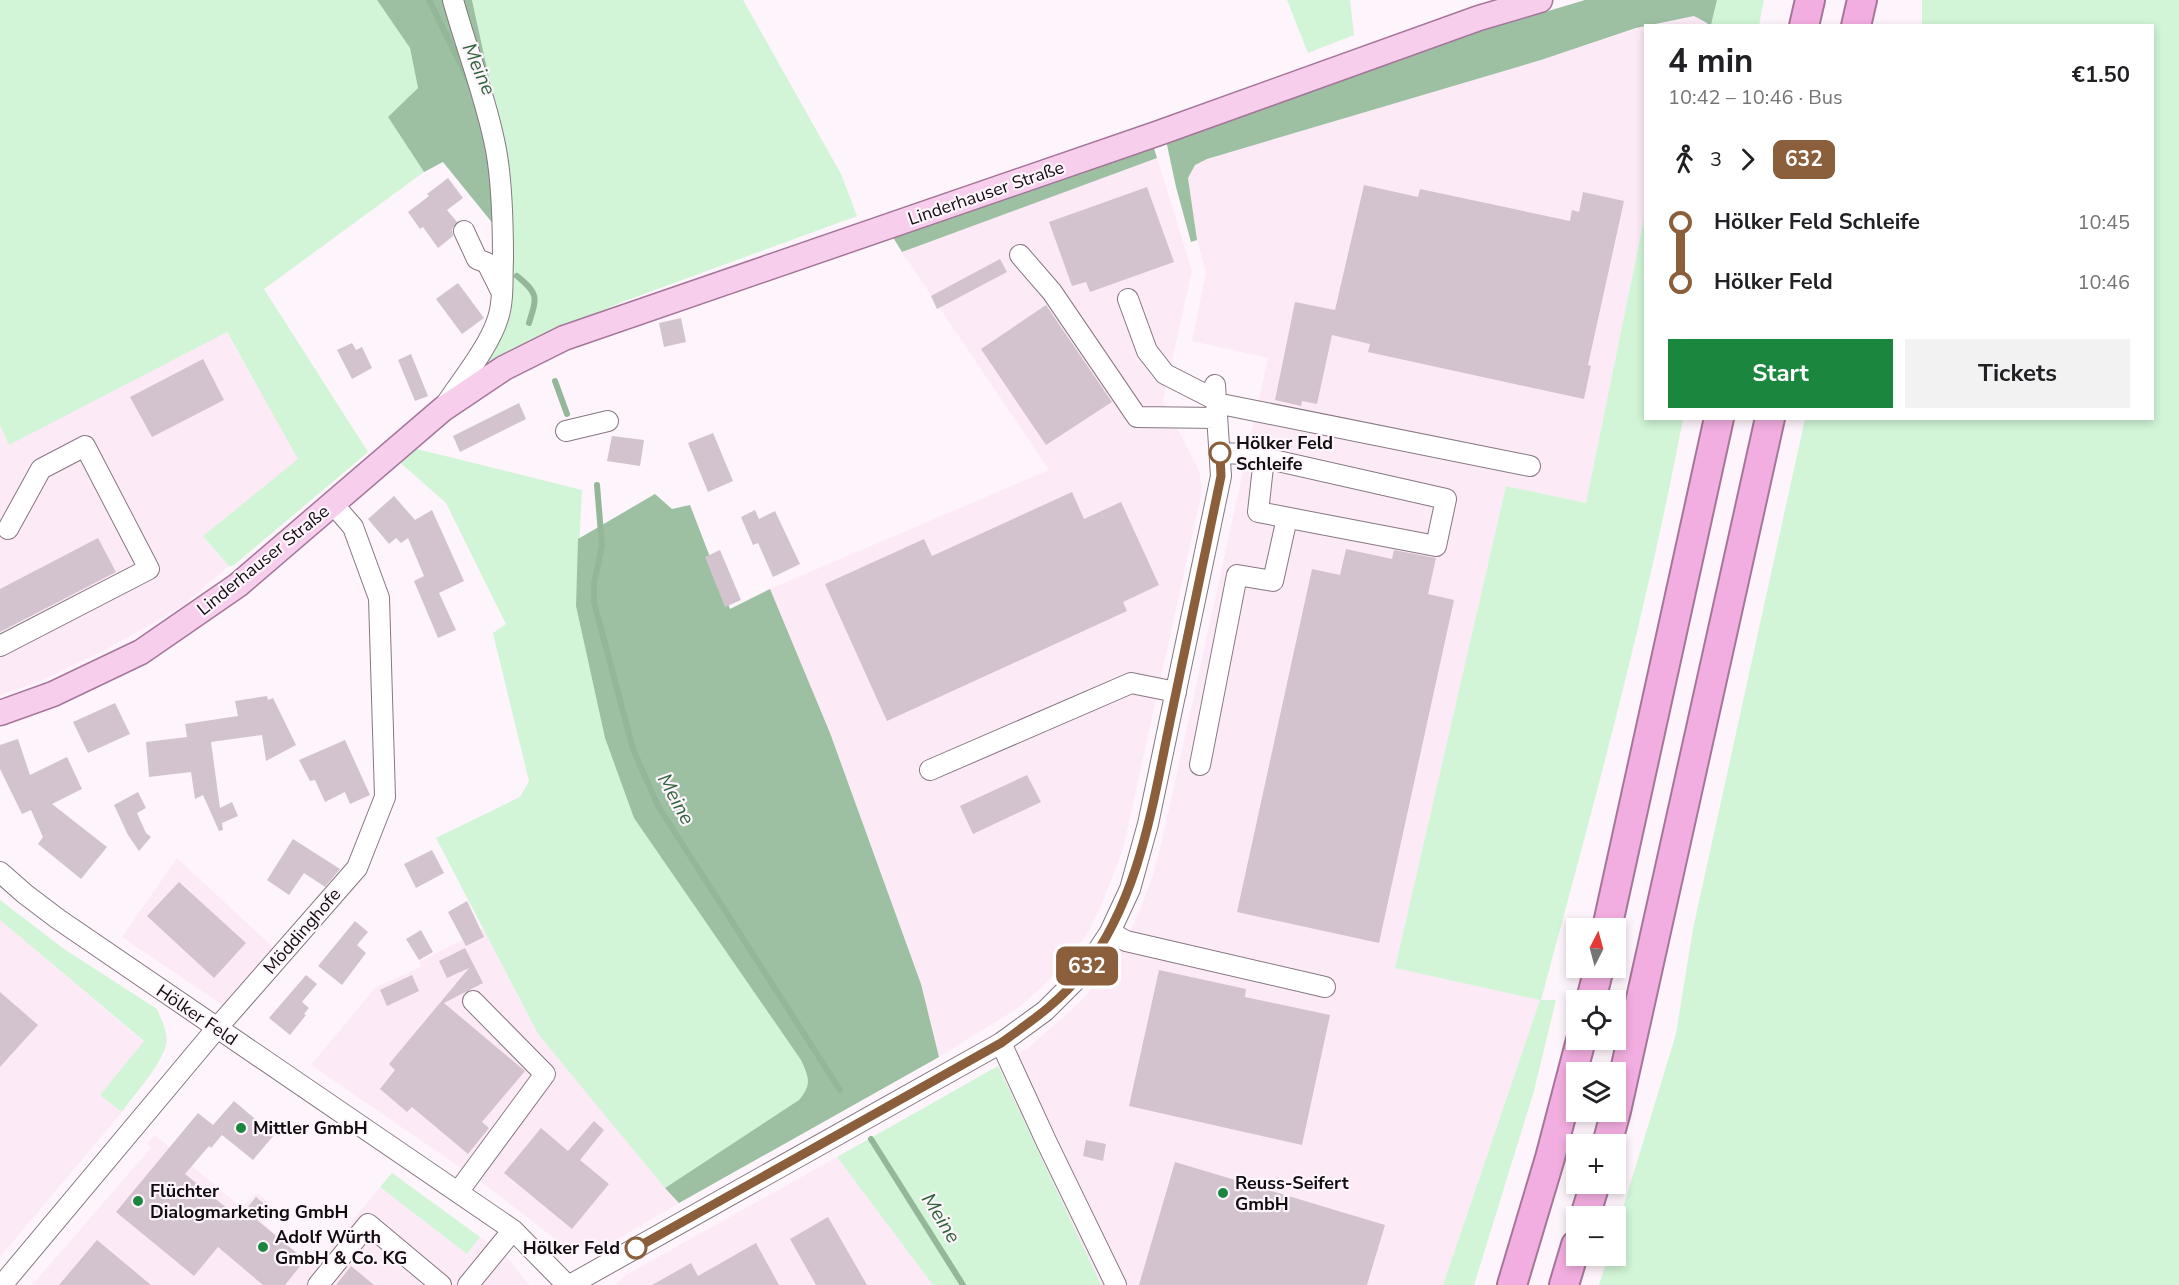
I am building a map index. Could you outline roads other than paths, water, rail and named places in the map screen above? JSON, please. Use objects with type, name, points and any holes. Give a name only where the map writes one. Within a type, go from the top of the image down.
[{"type":"highway","points":[[1804,24],[1810,0]]},
{"type":"highway","points":[[1856,24],[1862,0]]},
{"type":"highway","points":[[1609,918],[1719,420]]},
{"type":"highway","points":[[1609,1134],[1770,420]]},
{"type":"highway","points":[[1512,1285],[1550,1158],[1578,1050]]},
{"type":"highway","points":[[1564,1285],[1570,1266]]},
{"type":"main road","name":"Linderhauser Straße","points":[[0,713],[53,694],[141,652],[238,585],[443,409],[504,368],[564,338],[1156,134],[1479,18],[1540,0]]},
{"type":"street","name":"Linderhauser Straße","points":[[443,409],[488,340],[498,318],[502,292],[503,238],[495,143],[482,91],[453,0]]},
{"type":"street","points":[[464,231],[477,259],[487,256],[502,292]]},
{"type":"street","points":[[1020,255],[1052,292],[1137,417],[1216,402]]},
{"type":"street","points":[[1128,299],[1147,351],[1165,374],[1216,402],[1530,466]]},
{"type":"street","name":"Hölker Feld","points":[[0,872],[58,920],[513,1230],[568,1285],[1001,1043],[1045,1011],[1083,973],[1110,932],[1130,889],[1148,824],[1221,476],[1216,402]]},
{"type":"street","points":[[566,431],[609,421]]},
{"type":"street","points":[[0,646],[149,569],[85,446],[41,469],[8,529]]},
{"type":"street","points":[[1220,453],[1247,454],[1446,499],[1436,546],[1258,512],[1264,458]]},
{"type":"street","name":"Möddinghofe","points":[[2,1285],[217,1028],[357,867],[385,797],[379,598],[353,528],[333,504]]},
{"type":"street","points":[[1200,765],[1237,575],[1273,581],[1287,518]]},
{"type":"street","points":[[930,770],[1131,683],[1176,692]]},
{"type":"street","points":[[1110,932],[1126,941],[1325,987]]},
{"type":"street","points":[[458,1192],[544,1074],[473,1001]]},
{"type":"street","points":[[1001,1043],[1116,1285]]},
{"type":"street","points":[[318,1285],[368,1224],[441,1285]]},
{"type":"street","points":[[468,1285],[513,1230]]},
{"type":"waterway","name":"Meine","points":[[429,0],[470,83]]},
{"type":"waterway","name":"Meine","points":[[517,276],[533,292],[535,301],[529,323]]},
{"type":"waterway","name":"Meine","points":[[555,381],[567,414]]},
{"type":"waterway","name":"Meine","points":[[597,485],[602,546],[594,584],[594,602],[633,749],[658,806],[840,1090]]},
{"type":"waterway","name":"Meine","points":[[871,1139],[963,1285]]},
{"type":"place","name":"Hölker Feld Schleife","points":[[1220,453]]},
{"type":"place","name":"Mittler GmbH","points":[[241,1128]]},
{"type":"place","name":"Reuss-Seifert GmbH","points":[[1223,1193]]},
{"type":"place","name":"Flüchter Dialogmarketing GmbH","points":[[138,1201]]},
{"type":"place","name":"Adolf Würth GmbH & Co. KG","points":[[263,1247]]},
{"type":"place","name":"Hölker Feld","points":[[636,1248]]}]
